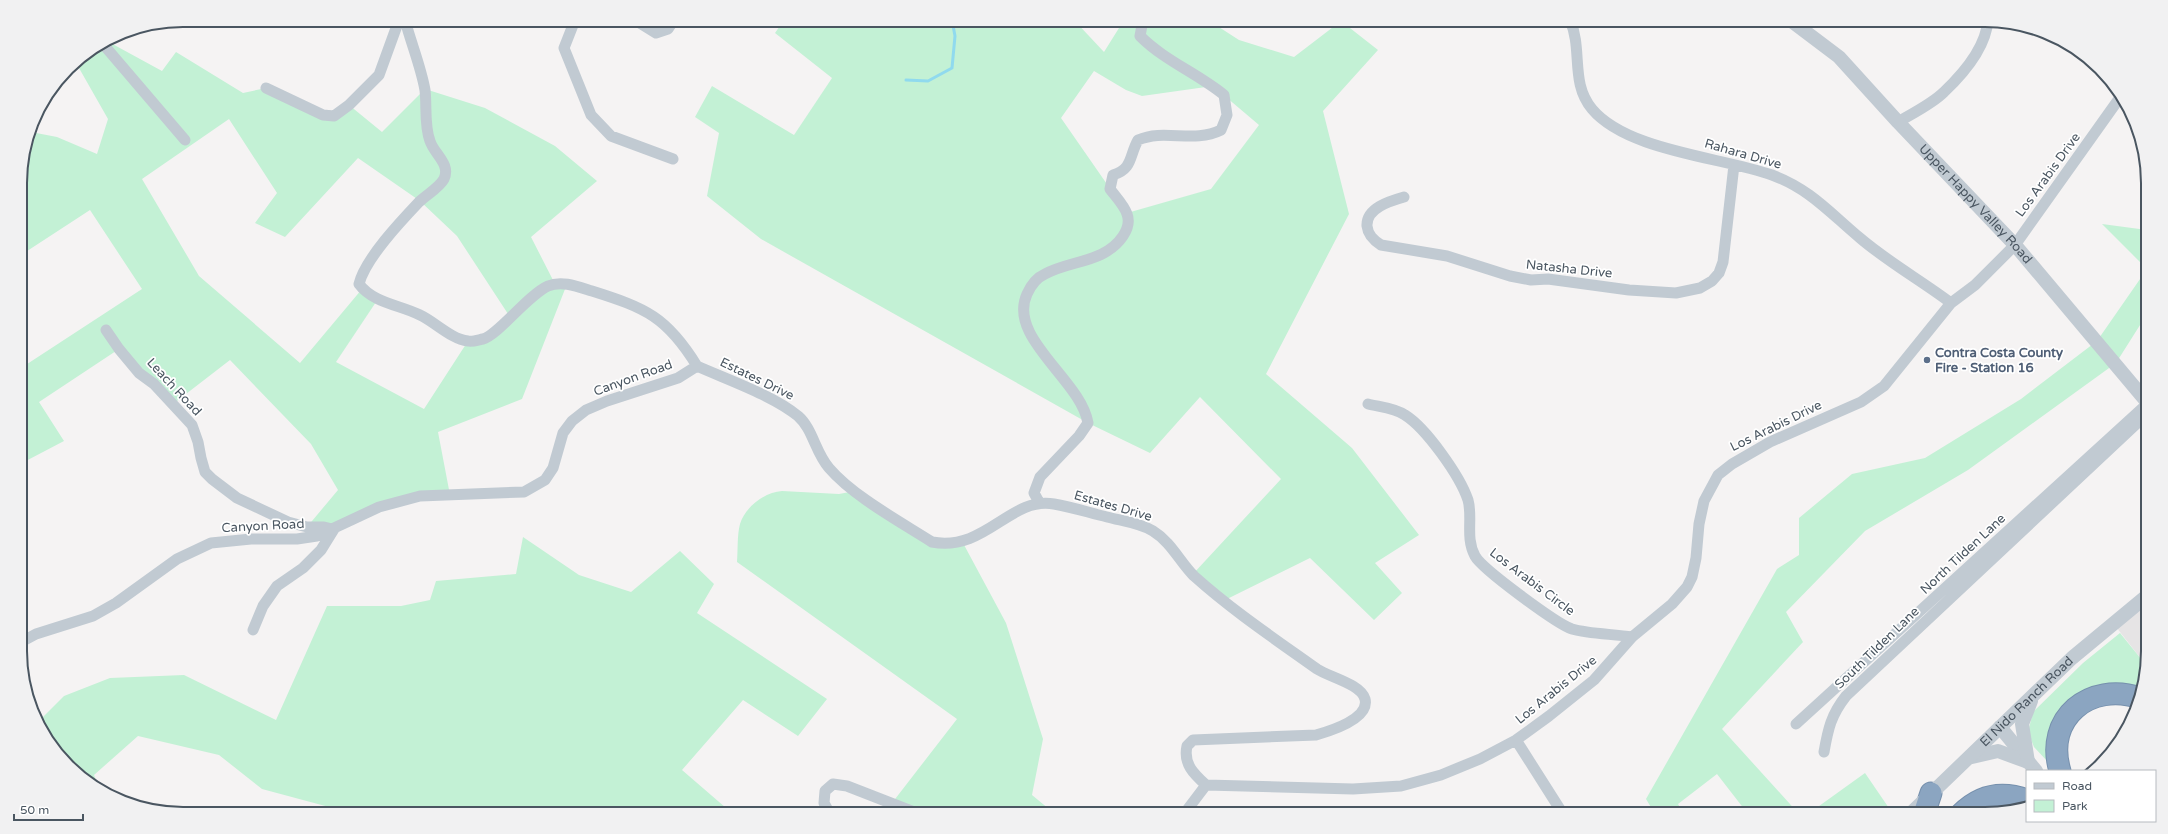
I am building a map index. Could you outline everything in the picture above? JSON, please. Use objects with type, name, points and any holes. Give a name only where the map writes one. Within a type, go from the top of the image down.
[{"type":"highway","points":[[2060,770],[2057,751],[2059,732],[2064,721],[2076,708],[2087,700],[2114,692],[2134,696]]},
{"type":"highway","points":[[1926,807],[1931,793]]},
{"type":"highway","points":[[1969,807],[1976,801],[1990,796],[2009,795],[2026,800]]},
{"type":"street","points":[[266,88],[323,115],[334,116],[349,105],[379,75],[396,27]]},
{"type":"street","name":"Canyon Road","points":[[27,639],[36,634],[93,616],[116,603],[177,560],[211,543],[251,539],[297,539],[318,536],[379,507],[420,496],[524,492],[545,480],[553,468],[563,433],[572,421],[586,410],[607,401],[678,378],[697,366],[685,346],[672,330],[644,309],[567,284],[548,286],[523,305],[484,339],[468,341],[458,338],[419,315],[378,299],[362,289],[359,284],[361,274],[396,227],[420,201],[443,180],[446,171],[444,164],[430,143],[427,131],[424,89],[407,27]]},
{"type":"street","points":[[572,27],[564,48],[591,115],[611,136],[673,159]]},
{"type":"street","points":[[646,27],[656,33],[668,29],[669,27]]},
{"type":"street","points":[[1039,502],[1034,493],[1040,477],[1079,436],[1088,423],[1086,411],[1075,394],[1026,328],[1022,310],[1026,294],[1034,281],[1045,273],[1091,259],[1117,245],[1128,229],[1127,214],[1110,188],[1113,175],[1123,172],[1131,159],[1138,140],[1148,136],[1194,138],[1210,136],[1222,130],[1227,114],[1224,95],[1213,86],[1158,52],[1140,36],[1142,27]]},
{"type":"street","name":"Rahara Drive","points":[[1574,27],[1576,32],[1579,88],[1591,108],[1603,120],[1624,132],[1655,144],[1771,175],[1792,183],[1822,203],[1860,239],[1951,303]]},
{"type":"street","name":"Upper Happy Valley Road","points":[[1799,27],[1839,57],[1898,122],[2015,244],[2141,396]]},
{"type":"street","points":[[1898,122],[1944,93],[1980,46],[1987,32],[1987,27]]},
{"type":"street","points":[[106,47],[185,140]]},
{"type":"street","name":"Los Arabis Drive","points":[[1206,785],[1353,789],[1401,786],[1441,775],[1480,759],[1516,740],[1594,680],[1632,637],[1672,604],[1687,587],[1692,577],[1696,558],[1699,524],[1704,501],[1718,475],[1732,464],[1770,442],[1861,402],[1884,386],[1951,303],[1974,285],[2015,244],[2118,101]]},
{"type":"street","name":"Natasha Drive","points":[[1404,197],[1384,204],[1373,210],[1367,221],[1368,233],[1374,241],[1381,245],[1447,256],[1510,276],[1531,280],[1548,279],[1629,290],[1676,293],[1700,288],[1720,274],[1723,262],[1734,165]]},
{"type":"street","name":"Leach Road","points":[[106,330],[119,349],[139,373],[154,384],[192,425],[198,442],[200,458],[205,472],[212,479],[236,498],[288,522],[307,527],[324,527],[333,529]]},
{"type":"street","name":"Estates Drive","points":[[697,366],[783,405],[800,417],[809,431],[820,458],[842,483],[932,542],[946,545],[963,543],[983,534],[1020,511],[1039,502],[1055,504],[1109,518],[1139,526],[1154,532],[1165,541],[1193,574],[1241,616],[1322,672],[1361,691],[1366,699],[1364,708],[1357,718],[1335,730],[1316,735],[1193,740],[1187,746],[1186,762],[1206,785]]},
{"type":"street","name":"Los Arabis Circle","points":[[1368,404],[1406,416],[1433,443],[1457,477],[1468,501],[1469,534],[1475,557],[1493,573],[1557,620],[1572,629],[1632,637]]},
{"type":"street","name":"North Tilden Lane","points":[[1796,724],[2141,408]]},
{"type":"street","name":"South Tilden Lane","points":[[1824,752],[1829,723],[1836,709],[1846,696],[2141,420]]},
{"type":"street","points":[[253,630],[263,606],[277,586],[321,550],[333,529]]},
{"type":"street","name":"El Nido Ranch Road","points":[[1917,807],[2083,648],[2141,601]]},
{"type":"street","points":[[2032,767],[2022,724],[2034,695]]},
{"type":"street","points":[[2000,727],[2032,767]]},
{"type":"street","points":[[1516,740],[1559,807]]},
{"type":"street","points":[[1968,758],[1984,753],[1998,751],[2032,767]]},
{"type":"street","points":[[826,807],[824,803],[825,791],[833,784],[848,786],[902,807]]},
{"type":"street","points":[[1189,807],[1206,785]]},
{"type":"shaded area","points":[[2141,601],[2141,659],[2113,623]]},
{"type":"green space","points":[[779,27],[1081,27],[1104,52],[1120,27],[1219,27],[1239,40],[1294,57],[1333,27],[1349,27],[1378,50],[1323,111],[1349,214],[1266,374],[1352,448],[1419,535],[1375,563],[1402,593],[1374,620],[1310,558],[1223,601],[1193,574],[1281,479],[1200,397],[1150,453],[1088,423],[761,239],[707,196],[719,133],[695,117],[712,86],[794,135],[832,78],[775,33]],"holes":[[[1094,71],[1126,90],[1142,96],[1213,86],[1259,125],[1211,189],[1127,213],[1061,118]]]},
{"type":"green space","points":[[112,44],[162,71],[176,52],[243,93],[266,88],[323,115],[349,105],[382,132],[425,89],[485,108],[555,146],[597,181],[531,237],[555,284],[567,284],[522,399],[438,432],[450,495],[420,496],[332,529],[307,527],[338,490],[311,444],[230,360],[173,404],[119,349],[39,402],[64,441],[27,460],[27,364],[142,289],[90,210],[27,251],[27,173],[35,133],[57,137],[97,154],[108,119],[79,67],[96,53]],"holes":[[[229,119],[277,193],[255,223],[285,237],[358,158],[420,201],[457,236],[510,317],[484,339],[468,341],[424,409],[336,362],[378,299],[362,289],[300,363],[199,276],[142,179]]]},
{"type":"green space","points":[[2102,224],[2141,229],[2141,263]]},
{"type":"green space","points":[[2141,278],[2141,323],[2116,363],[1968,470],[1865,531],[1786,612],[1803,642],[1722,729],[1793,807],[1743,807],[1717,774],[1678,804],[1680,807],[1651,807],[1646,799],[1777,569],[1799,555],[1799,518],[1852,474],[1925,458],[2021,399],[2097,341]]},
{"type":"green space","points":[[855,491],[932,542],[963,543],[1006,623],[1043,739],[1032,795],[1047,807],[902,807],[892,803],[957,719],[737,562],[739,528],[746,512],[763,497],[776,492],[839,494]]},
{"type":"green space","points":[[523,537],[579,575],[631,592],[680,551],[714,584],[697,613],[827,699],[798,736],[743,700],[682,770],[725,807],[329,807],[262,789],[219,755],[138,736],[94,775],[97,781],[80,768],[59,746],[42,718],[64,696],[110,678],[184,675],[276,720],[327,606],[401,606],[430,600],[436,581],[516,574]]},
{"type":"green space","points":[[2120,633],[2141,659],[2137,688],[2119,683],[2090,688],[2051,763],[2048,762],[2034,747],[2030,737],[2029,728],[2033,712],[2083,663]]},
{"type":"green space","points":[[1865,773],[1888,807],[1818,807]]},
{"type":"waterway","points":[[906,80],[928,81],[952,68],[955,36],[953,27]]},
{"type":"place","name":"Contra Costa County Fire - Station 16","points":[[1927,360]]}]
